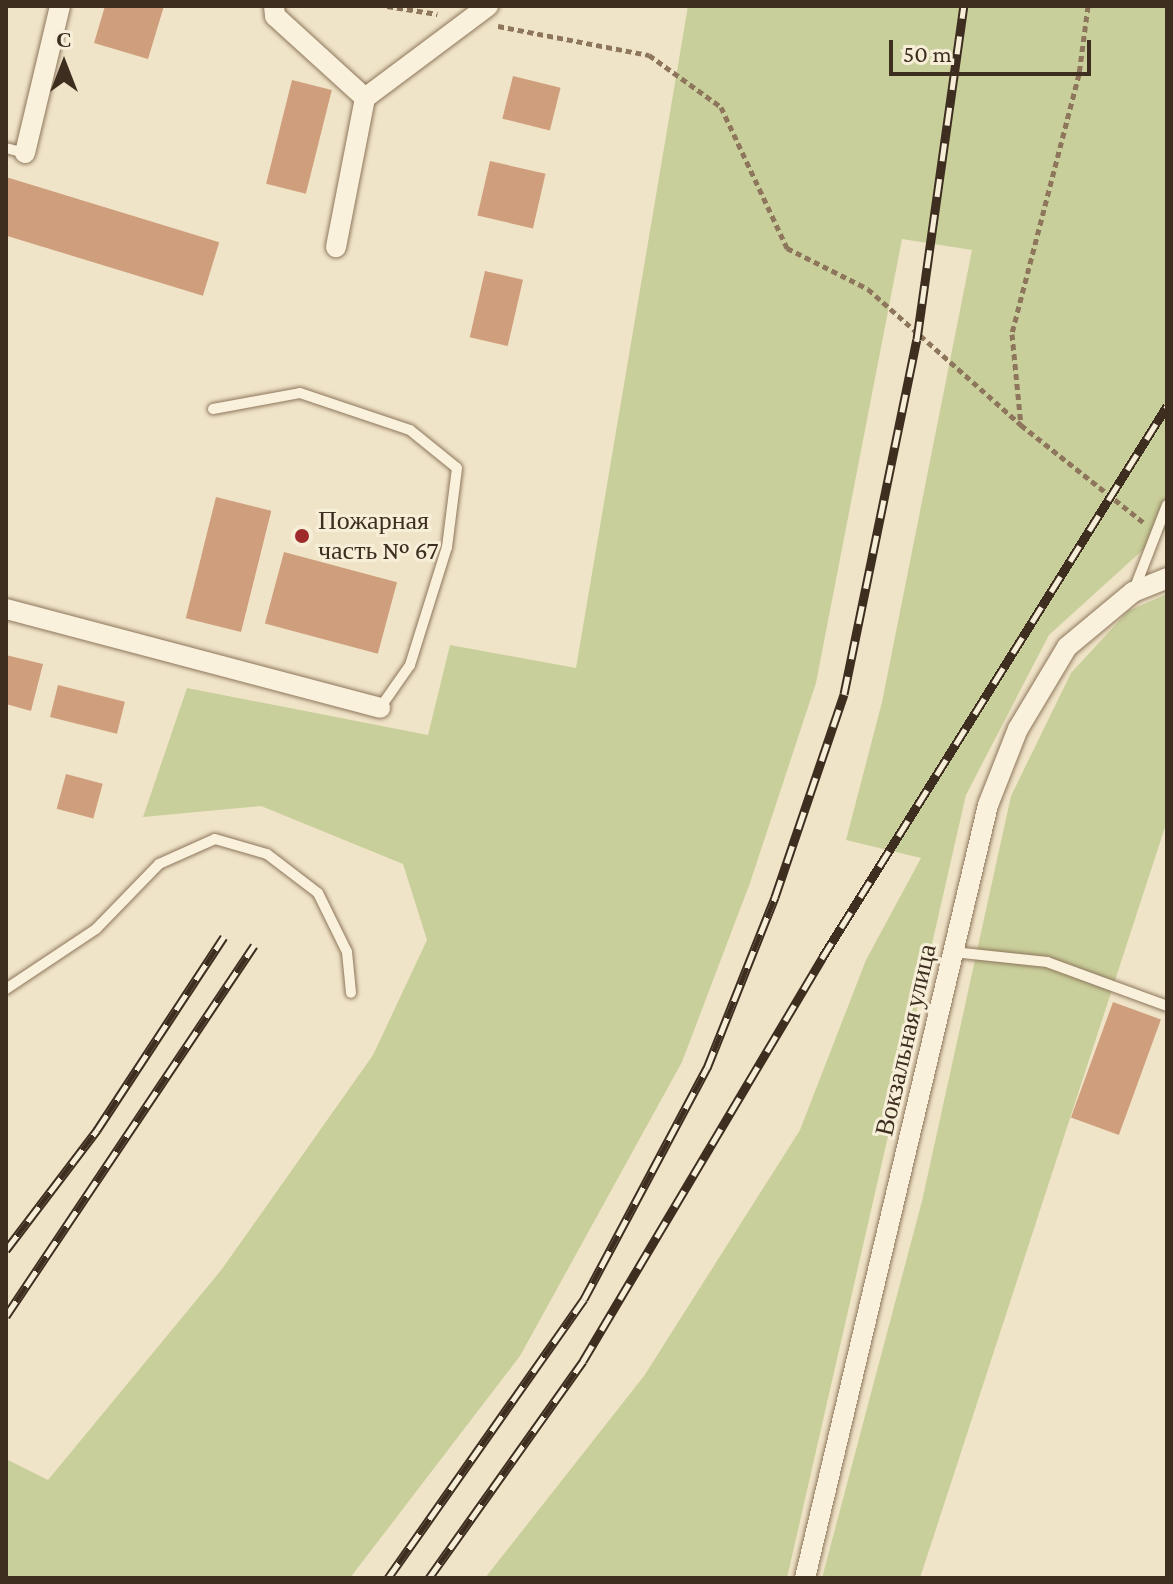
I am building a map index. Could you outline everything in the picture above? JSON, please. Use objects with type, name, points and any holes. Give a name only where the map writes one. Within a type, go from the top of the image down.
[{"type":"street","points":[[16,151],[60,6]]},
{"type":"street","points":[[274,6],[275,16],[365,98]]},
{"type":"street","points":[[336,247],[365,98],[488,6]]},
{"type":"street","name":"Вокзальная улица","points":[[805,1578],[988,805],[1018,729],[1067,647],[1133,592],[1167,578]]},
{"type":"street","points":[[6,609],[380,708]]},
{"type":"lane","points":[[213,409],[300,393],[410,430],[457,468],[447,547],[414,651],[380,708]]},
{"type":"lane","points":[[1133,592],[1167,505]]},
{"type":"lane","points":[[6,989],[96,929],[159,864],[215,839],[267,854],[318,893],[347,952],[351,993]]},
{"type":"lane","points":[[953,952],[1047,962],[1167,1006]]},
{"type":"path","points":[[387,6],[649,55],[721,107],[787,248],[868,289],[1021,425],[1156,533]]},
{"type":"path","points":[[1021,425],[1012,334],[1079,74],[1088,6]]},
{"type":"green space","points":[[688,6],[1167,6],[1167,528],[1049,635],[966,795],[787,1578],[485,1578],[644,1376],[800,1130],[866,960],[921,858],[846,840],[882,702],[972,250],[902,239],[816,683],[750,883],[682,1062],[520,1356],[350,1578],[6,1578],[6,1459],[48,1480],[222,1269],[373,1055],[427,940],[403,864],[261,806],[143,817],[187,688],[428,735],[450,645],[576,668]]},
{"type":"green space","points":[[1167,594],[1167,821],[920,1578],[822,1578],[922,1201],[1011,796],[1071,673],[1128,611]]},
{"type":"building","points":[[105,6],[164,6],[148,59],[94,43]]},
{"type":"building","points":[[513,76],[561,88],[550,131],[502,119]]},
{"type":"building","points":[[292,80],[332,90],[306,194],[266,184]]},
{"type":"building","points":[[490,161],[546,174],[533,228],[477,216]]},
{"type":"building","points":[[6,177],[219,242],[203,296],[6,236]]},
{"type":"building","points":[[485,271],[523,280],[508,346],[470,337]]},
{"type":"building","points":[[216,497],[271,511],[241,632],[186,618]]},
{"type":"building","points":[[284,552],[397,582],[378,654],[265,623]]},
{"type":"building","points":[[6,655],[43,664],[31,711],[6,704]]},
{"type":"building","points":[[58,685],[125,702],[117,734],[50,717]]},
{"type":"building","points":[[66,774],[103,784],[93,819],[57,809]]},
{"type":"building","points":[[1113,1002],[1161,1019],[1119,1135],[1071,1118]]},
{"type":"railway","points":[[388,1578],[584,1299],[707,1068],[775,897],[844,694],[917,339],[964,6]]},
{"type":"railway","points":[[429,1578],[583,1361],[822,958],[1167,406]]},
{"type":"railway","points":[[6,1250],[97,1130],[224,937]]},
{"type":"railway","points":[[6,1316],[254,945]]},
{"type":"place","name":"Пожарная часть № 67","points":[[302,536]]}]
